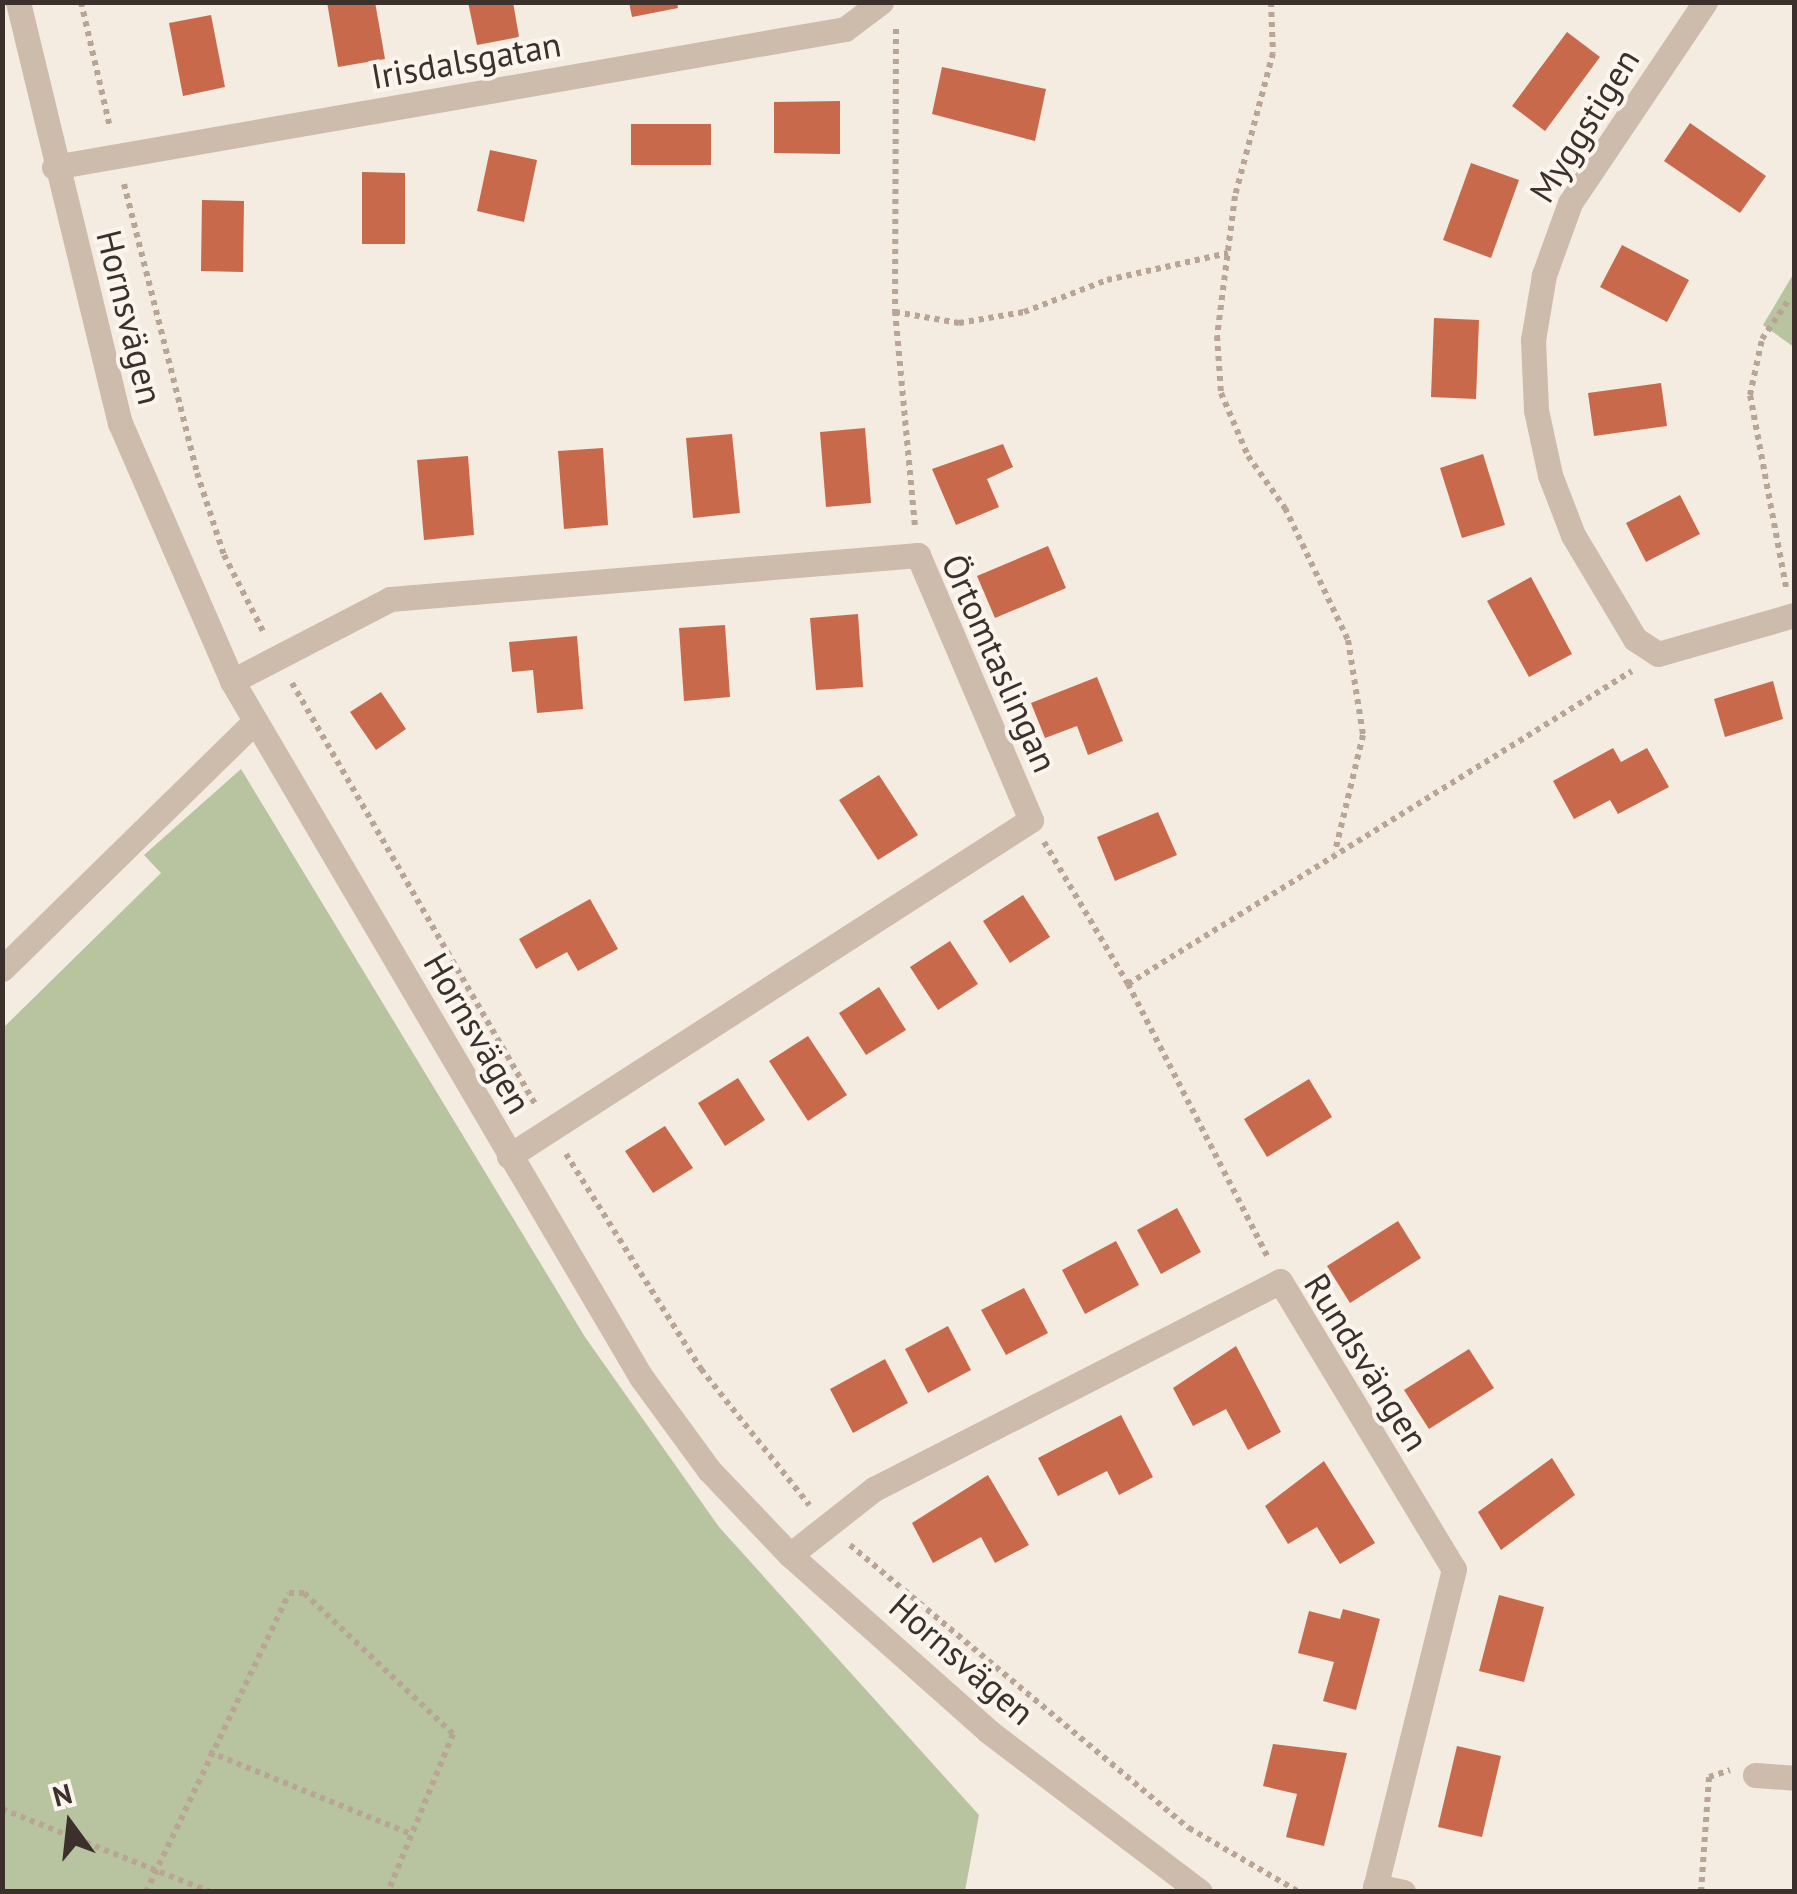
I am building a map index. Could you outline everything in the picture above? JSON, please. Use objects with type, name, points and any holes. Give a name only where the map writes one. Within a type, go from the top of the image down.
[{"type":"street","name":"Hornsvägen","points":[[18,2],[54,167],[120,423],[232,681],[641,1377],[709,1470],[790,1555],[988,1731],[1200,1892]]},
{"type":"street","name":"Myggstigen","points":[[1658,654],[1616,616],[1573,535],[1550,474],[1536,410],[1533,340],[1544,274],[1570,203],[1706,2]]},
{"type":"street","name":"Irisdalsgatan","points":[[54,167],[845,29],[889,12]]},
{"type":"street","name":"Örtomtaslingan","points":[[232,681],[390,599],[918,556],[1032,820],[509,1156]]},
{"type":"street","points":[[1658,654],[1793,615]]},
{"type":"street","points":[[2,969],[254,722]]},
{"type":"street","name":"Rundsvängen","points":[[790,1555],[874,1489],[1280,1281],[1454,1568],[1374,1889]]},
{"type":"street","points":[[1755,1775],[1794,1778]]},
{"type":"street","points":[[1374,1889],[1403,1892]]},
{"type":"path","points":[[81,2],[196,473],[243,598],[550,1129],[701,1369],[828,1525],[1189,1828],[1299,1892]]},
{"type":"path","points":[[1272,2],[1272,53],[1246,145],[1217,336],[1221,393],[1248,456],[1322,578],[1348,640],[1359,693],[1362,735],[1335,852]]},
{"type":"path","points":[[889,12],[895,312],[918,556]]},
{"type":"path","points":[[895,312],[958,323],[991,318],[1107,280],[1228,253]]},
{"type":"path","points":[[1790,298],[1762,339],[1750,395],[1793,615]]},
{"type":"path","points":[[1128,984],[1658,654]]},
{"type":"path","points":[[1032,820],[1128,984],[1280,1281]]},
{"type":"path","points":[[146,1892],[209,1752],[289,1593],[304,1593],[452,1734],[388,1892]]},
{"type":"path","points":[[209,1752],[412,1834]]},
{"type":"path","points":[[1701,1892],[1709,1776],[1722,1768],[1755,1775]]},
{"type":"path","points":[[2,1809],[211,1892]]},
{"type":"green space","points":[[1794,273],[1794,347],[1763,325]]},
{"type":"green space","points":[[241,769],[585,1337],[719,1527],[979,1815],[965,1891],[3,1891],[3,1028],[161,873],[144,855]]},
{"type":"building","points":[[327,2],[375,2],[385,59],[338,67]]},
{"type":"building","points":[[468,2],[513,2],[519,37],[477,45]]},
{"type":"building","points":[[629,2],[677,2],[678,8],[632,17]]},
{"type":"building","points":[[211,15],[225,87],[183,96],[169,23]]},
{"type":"building","points":[[1567,32],[1600,57],[1545,131],[1512,106]]},
{"type":"building","points":[[942,67],[1046,89],[1035,141],[932,114]]},
{"type":"building","points":[[840,101],[840,154],[774,153],[774,102]]},
{"type":"building","points":[[1690,123],[1766,176],[1740,213],[1664,161]]},
{"type":"building","points":[[631,124],[711,124],[711,165],[631,165]]},
{"type":"building","points":[[490,150],[537,160],[524,222],[477,211]]},
{"type":"building","points":[[1471,163],[1519,180],[1491,258],[1443,240]]},
{"type":"building","points":[[362,172],[405,173],[405,244],[362,244]]},
{"type":"building","points":[[202,200],[244,201],[243,272],[201,271]]},
{"type":"building","points":[[1622,245],[1689,280],[1667,322],[1600,287]]},
{"type":"building","points":[[1434,318],[1479,320],[1476,399],[1431,397]]},
{"type":"building","points":[[1661,383],[1667,426],[1594,436],[1588,393]]},
{"type":"building","points":[[865,428],[871,503],[826,507],[820,432]]},
{"type":"building","points":[[732,434],[740,513],[693,518],[686,438]]},
{"type":"building","points":[[1003,444],[1013,467],[987,479],[999,507],[956,525],[932,469]]},
{"type":"building","points":[[603,448],[608,525],[564,529],[558,451]]},
{"type":"building","points":[[1483,454],[1505,525],[1462,538],[1440,468]]},
{"type":"building","points":[[468,456],[474,535],[424,540],[417,460]]},
{"type":"building","points":[[1680,495],[1700,534],[1646,562],[1626,523]]},
{"type":"building","points":[[1048,546],[1066,588],[995,618],[977,576]]},
{"type":"building","points":[[1531,577],[1572,654],[1529,677],[1487,601]]},
{"type":"building","points":[[858,614],[863,687],[816,690],[810,618]]},
{"type":"building","points":[[725,625],[730,697],[684,701],[679,628]]},
{"type":"building","points":[[577,636],[583,709],[537,713],[533,670],[512,672],[509,642]]},
{"type":"building","points":[[1097,677],[1123,741],[1088,755],[1077,726],[1045,738],[1031,703]]},
{"type":"building","points":[[1773,681],[1783,719],[1725,737],[1714,699]]},
{"type":"building","points":[[381,692],[406,729],[376,750],[350,712]]},
{"type":"building","points":[[1613,748],[1621,762],[1647,748],[1669,787],[1618,814],[1610,800],[1574,819],[1553,781]]},
{"type":"building","points":[[879,775],[918,835],[878,860],[839,800]]},
{"type":"building","points":[[1158,812],[1177,855],[1115,881],[1097,837]]},
{"type":"building","points":[[1023,895],[1050,937],[1010,963],[983,921]]},
{"type":"building","points":[[590,899],[618,949],[578,971],[567,952],[536,969],[519,939]]},
{"type":"building","points":[[950,941],[978,984],[938,1010],[910,967]]},
{"type":"building","points":[[879,987],[906,1030],[866,1055],[839,1013]]},
{"type":"building","points":[[808,1036],[847,1095],[808,1121],[769,1061]]},
{"type":"building","points":[[738,1078],[765,1120],[725,1146],[698,1103]]},
{"type":"building","points":[[1309,1079],[1332,1117],[1267,1157],[1244,1119]]},
{"type":"building","points":[[665,1126],[693,1168],[653,1193],[625,1151]]},
{"type":"building","points":[[1177,1208],[1201,1252],[1161,1274],[1137,1230]]},
{"type":"building","points":[[1398,1221],[1421,1258],[1350,1303],[1327,1266]]},
{"type":"building","points":[[1116,1241],[1139,1285],[1085,1314],[1062,1270]]},
{"type":"building","points":[[1024,1288],[1048,1333],[1006,1355],[981,1310]]},
{"type":"building","points":[[948,1326],[971,1370],[928,1393],[905,1349]]},
{"type":"building","points":[[1236,1346],[1281,1432],[1248,1450],[1226,1409],[1193,1426],[1173,1388]]},
{"type":"building","points":[[1469,1349],[1494,1388],[1429,1429],[1404,1390]]},
{"type":"building","points":[[885,1359],[908,1403],[853,1433],[830,1389]]},
{"type":"building","points":[[1121,1415],[1153,1477],[1119,1495],[1107,1471],[1058,1496],[1038,1458]]},
{"type":"building","points":[[1552,1458],[1575,1495],[1501,1550],[1478,1512]]},
{"type":"building","points":[[1324,1461],[1375,1543],[1340,1564],[1317,1527],[1288,1544],[1265,1506]]},
{"type":"building","points":[[988,1475],[1029,1545],[995,1563],[981,1537],[933,1563],[912,1523]]},
{"type":"building","points":[[1499,1595],[1544,1607],[1524,1682],[1479,1671]]},
{"type":"building","points":[[1343,1609],[1380,1619],[1356,1710],[1323,1701],[1334,1662],[1298,1653],[1309,1611],[1340,1619]]},
{"type":"building","points":[[1273,1744],[1347,1753],[1324,1846],[1286,1837],[1297,1794],[1263,1786]]},
{"type":"building","points":[[1457,1746],[1501,1756],[1482,1837],[1438,1827]]}]
